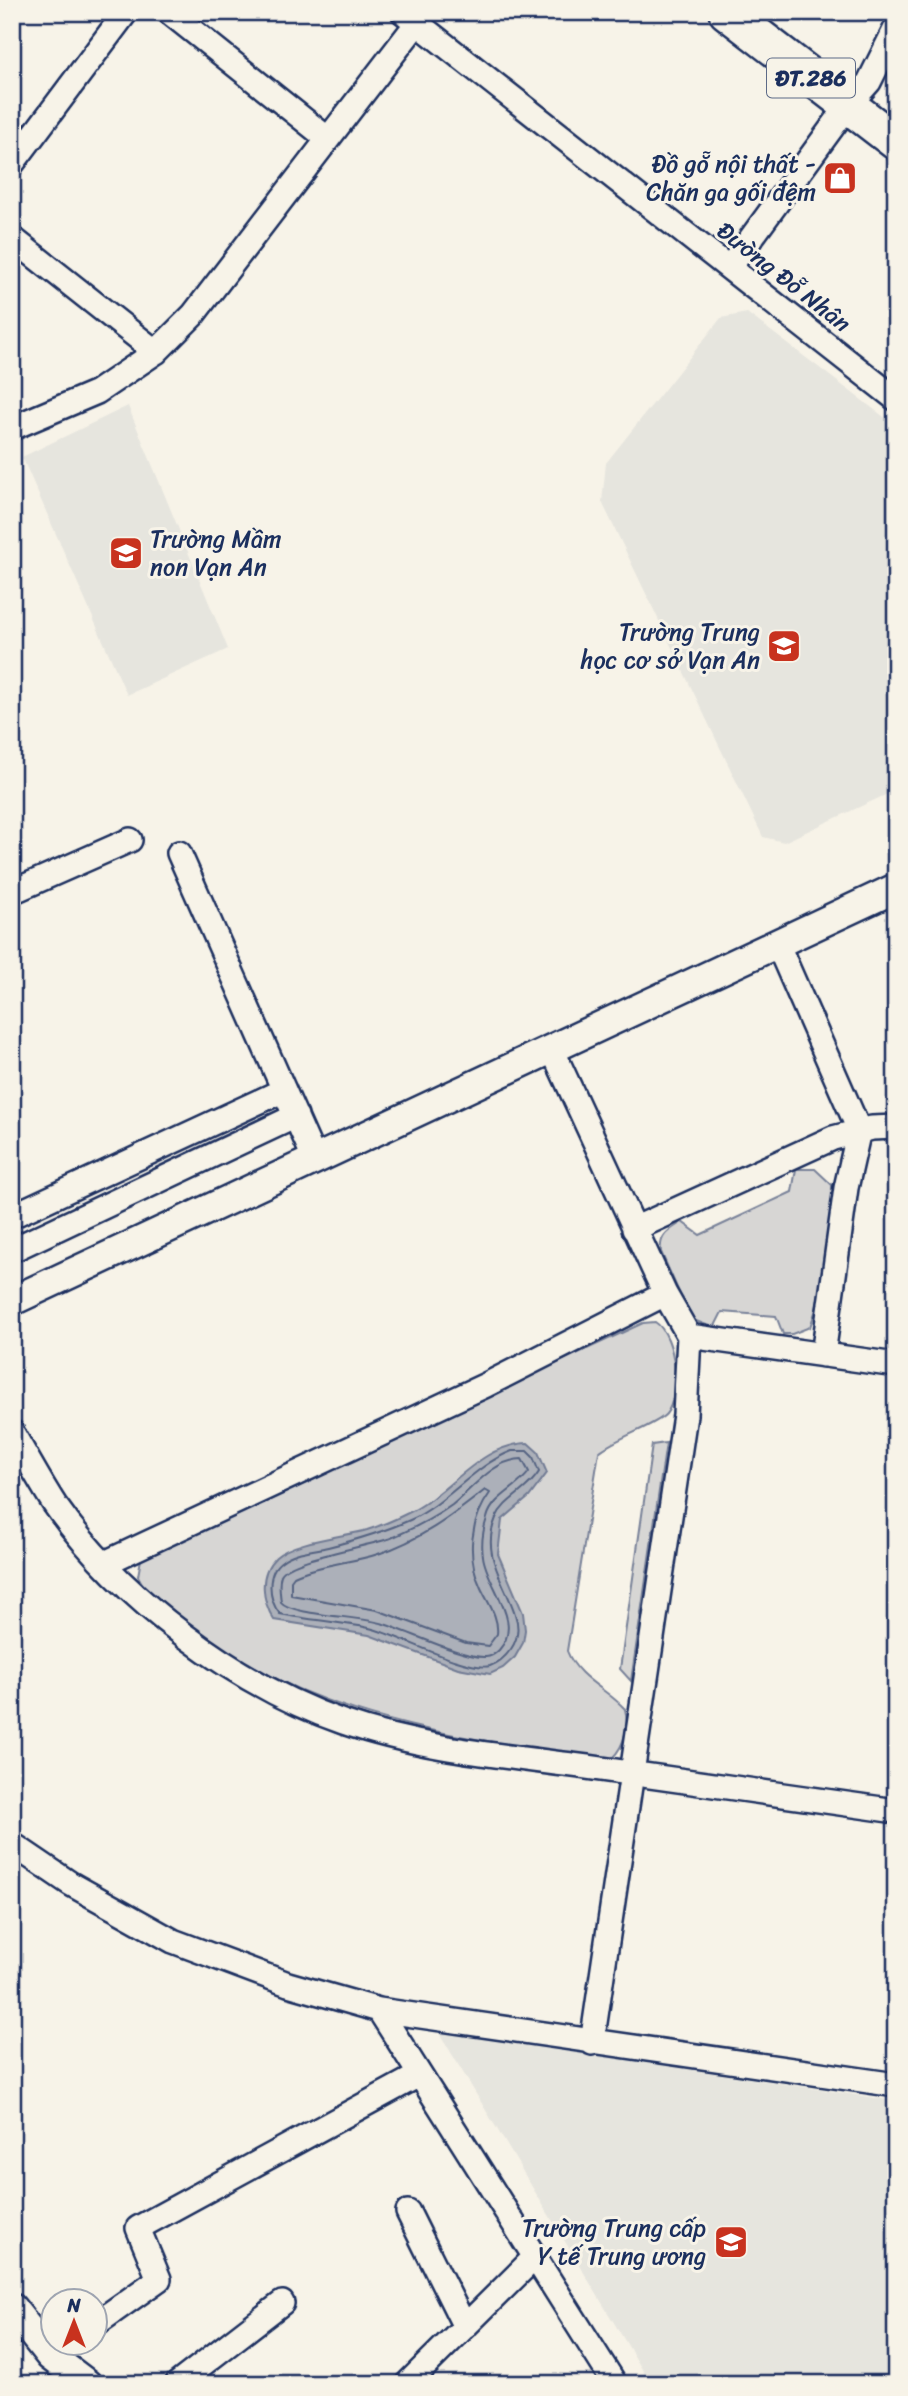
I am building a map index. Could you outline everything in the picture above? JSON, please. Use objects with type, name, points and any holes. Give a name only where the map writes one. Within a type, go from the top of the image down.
[{"type":"main road","name":"ĐT.286","points":[[727,12],[847,107],[896,142]]},
{"type":"street","points":[[12,163],[127,12]]},
{"type":"street","points":[[169,12],[328,139]]},
{"type":"street","points":[[12,428],[97,392],[156,352],[193,314],[328,139],[415,16]]},
{"type":"street","name":"Đường Đỗ Nhân","points":[[415,16],[896,400]]},
{"type":"street","points":[[730,267],[878,69],[896,28]]},
{"type":"street","points":[[12,237],[156,352]]},
{"type":"street","points":[[12,892],[130,840]]},
{"type":"street","points":[[179,853],[314,1158]]},
{"type":"street","points":[[12,1301],[896,888]]},
{"type":"street","points":[[777,943],[859,1130],[846,1188],[823,1355]]},
{"type":"street","points":[[552,1049],[665,1294],[689,1336],[685,1415],[644,1704],[629,1773],[592,2043]]},
{"type":"street","points":[[12,1216],[284,1090]]},
{"type":"street","points":[[12,1250],[296,1116]]},
{"type":"street","points":[[634,1229],[833,1138],[859,1130],[896,1127]]},
{"type":"street","points":[[105,1563],[486,1385],[665,1294]]},
{"type":"street","points":[[689,1336],[896,1365]]},
{"type":"street","points":[[12,1432],[55,1504],[105,1563],[202,1648],[240,1675],[302,1705],[344,1722],[442,1747],[896,1811]]},
{"type":"street","points":[[12,1844],[71,1884],[173,1941],[275,1979],[379,2010],[896,2085]]},
{"type":"street","points":[[379,2010],[533,2259],[615,2384]]},
{"type":"street","points":[[108,2315],[159,2278],[138,2228],[419,2075]]},
{"type":"street","points":[[408,2212],[465,2327]]},
{"type":"street","points":[[407,2384],[533,2259]]},
{"type":"street","points":[[177,2384],[282,2303]]},
{"type":"street","points":[[12,2308],[38,2331]]},
{"type":"street","points":[[66,2358],[87,2384]]},
{"type":"shaded area","name":"Trường Trung học cơ sở Vạn An","points":[[747,313],[896,426],[896,790],[784,842],[763,837],[602,502],[606,463],[721,318]]},
{"type":"shaded area","name":"Trường Mầm non Vạn An","points":[[128,406],[228,649],[127,695],[22,457]]},
{"type":"shaded area","points":[[796,1169],[815,1169],[832,1185],[827,1257],[810,1327],[792,1334],[783,1334],[776,1316],[722,1312],[714,1328],[691,1319],[661,1252],[663,1237],[682,1222],[700,1235],[792,1192]]},
{"type":"shaded area","points":[[655,1322],[662,1329],[672,1353],[674,1394],[671,1405],[661,1418],[599,1452],[567,1651],[585,1676],[625,1709],[625,1735],[612,1758],[583,1757],[442,1733],[354,1710],[311,1694],[269,1676],[229,1653],[161,1604],[148,1592],[138,1576],[141,1559],[190,1533],[643,1323]]},
{"type":"shaded area","points":[[666,1443],[631,1681],[620,1669],[652,1445]]},
{"type":"shaded area","name":"Trường Trung cấp Y tế Trung ương","points":[[438,2031],[896,2101],[896,2384],[651,2384]]},
{"type":"water","points":[[528,1443],[538,1452],[547,1473],[529,1497],[502,1520],[498,1554],[523,1613],[525,1630],[523,1643],[515,1657],[503,1668],[490,1674],[458,1668],[369,1635],[274,1620],[267,1605],[264,1579],[276,1557],[294,1547],[367,1530],[397,1518],[437,1495],[494,1452]]},
{"type":"place","name":"Đồ gỗ nội thất - Chăn ga gối đệm","points":[[840,178]]},
{"type":"place","name":"Trường Mầm non Vạn An","points":[[126,553]]},
{"type":"place","name":"Trường Trung học cơ sở Vạn An","points":[[784,646]]},
{"type":"place","name":"Trường Trung cấp Y tế Trung ương","points":[[731,2242]]}]
